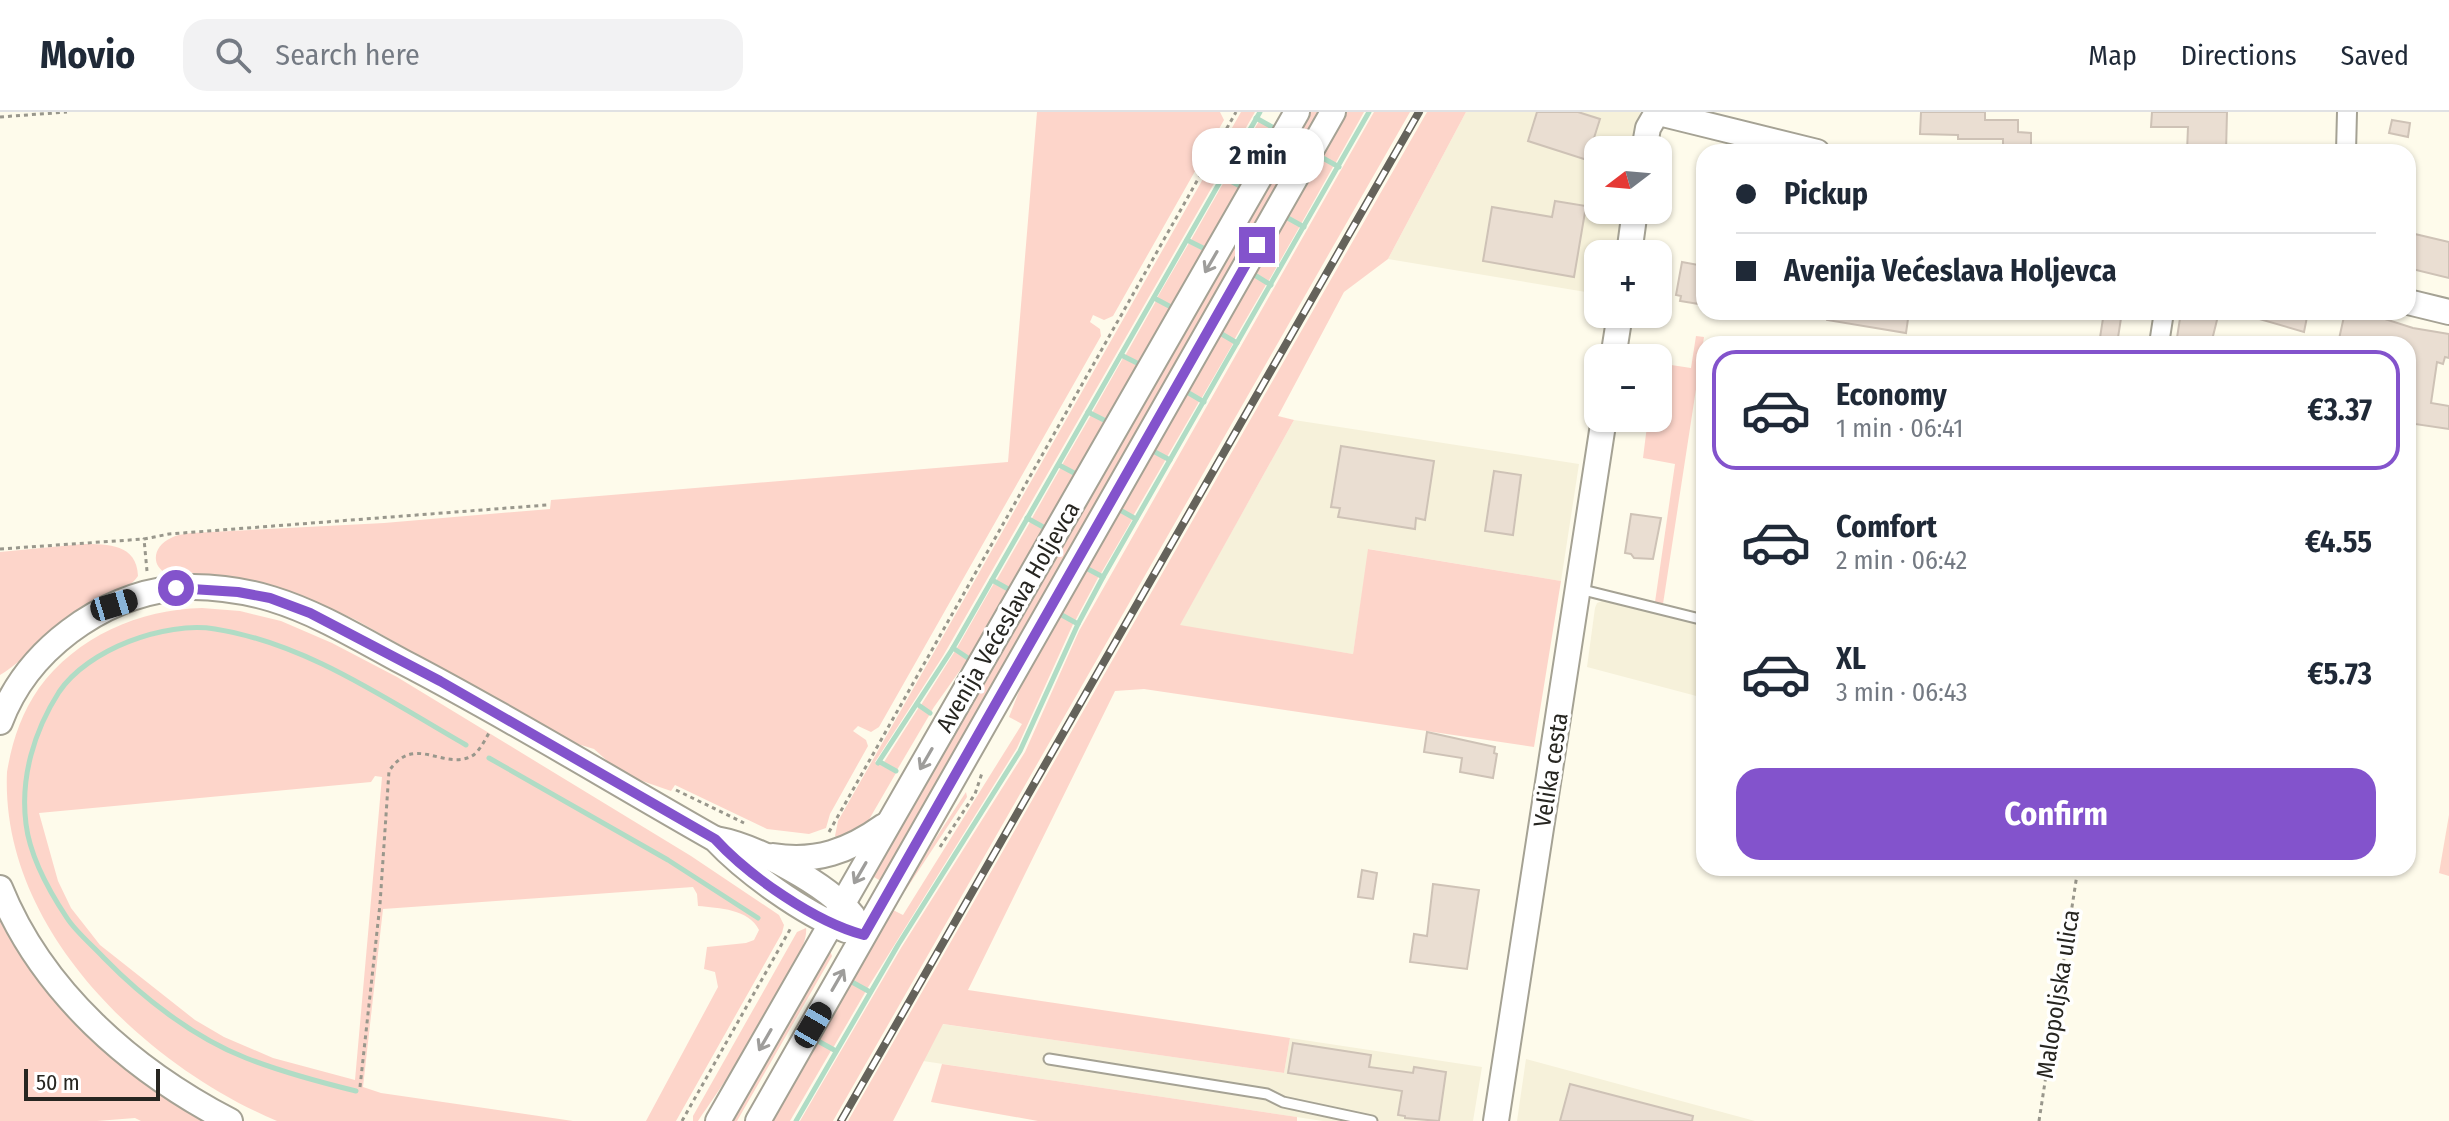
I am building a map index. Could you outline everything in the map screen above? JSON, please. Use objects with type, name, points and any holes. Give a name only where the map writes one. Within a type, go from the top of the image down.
[{"type":"main road","name":"Avenija Većeslava Holjevca","points":[[718,1121],[1297,112]]},
{"type":"main road","name":"Avenija Većeslava Holjevca","points":[[758,1121],[1333,112]]},
{"type":"main road","points":[[1647,136],[1654,114],[1785,144]]},
{"type":"main road","points":[[2416,304],[2449,312]]},
{"type":"main road","name":"Velika cesta","points":[[1496,1121],[1602,432]]},
{"type":"main road","points":[[2,712],[23,678],[64,634],[114,605],[176,588],[202,588],[270,598],[310,613],[715,839],[752,873],[804,907],[837,914]]},
{"type":"main road","points":[[765,855],[786,858],[825,856],[852,847],[889,823]]},
{"type":"main road","points":[[715,839],[745,845],[817,886],[837,914],[864,935]]},
{"type":"main road","points":[[0,888],[11,916],[30,946],[57,985],[86,1016],[161,1081],[230,1121]]},
{"type":"street","points":[[2346,144],[2347,112]]},
{"type":"lane","points":[[1579,588],[1696,618]]},
{"type":"lane","points":[[1049,1059],[1267,1094],[1283,1102],[1372,1121]]},
{"type":"path","points":[[0,117],[67,112]]},
{"type":"path","points":[[825,856],[825,842],[838,812],[1236,112]]},
{"type":"path","points":[[0,549],[144,539],[209,529],[547,505]]},
{"type":"path","points":[[144,539],[147,570],[154,593]]},
{"type":"path","points":[[360,1087],[380,904],[389,771],[406,755],[469,758],[477,752],[499,716]]},
{"type":"path","points":[[676,790],[744,823]]},
{"type":"path","name":"Malopoljska ulica","points":[[2039,1121],[2077,876]]},
{"type":"path","points":[[682,1121],[804,907]]},
{"type":"shaded area","points":[[1037,112],[1220,112],[1224,120],[1113,316],[1104,320],[1093,315],[1090,322],[1100,329],[1101,336],[879,727],[871,732],[858,726],[853,731],[866,740],[868,746],[830,814],[826,828],[809,834],[767,829],[675,785],[671,791],[622,774],[594,749],[571,742],[356,620],[303,596],[259,582],[168,574],[158,566],[156,556],[165,541],[191,533],[384,523],[550,509],[551,500],[1008,462]]},
{"type":"shaded area","points":[[1241,112],[1255,112],[943,656],[875,762],[896,773],[867,823],[863,823],[864,827],[843,843],[835,836],[838,821]]},
{"type":"shaded area","points":[[1308,112],[1321,112],[881,881],[872,876]]},
{"type":"shaded area","points":[[1346,112],[1364,112],[1335,164],[1321,156]]},
{"type":"shaded area","points":[[1374,112],[1410,112],[833,1121],[800,1121],[901,948],[1025,752],[1079,631]]},
{"type":"shaded area","points":[[1427,112],[1466,112],[1388,259],[1344,292],[1278,416],[1294,420],[1180,625],[1353,654],[1368,549],[1561,581],[1534,747],[1144,689],[1115,691],[968,990],[1290,1038],[1284,1073],[943,1024],[893,1121],[848,1121]]},
{"type":"shaded area","points":[[1466,112],[1640,112],[1637,136],[1584,136],[1584,224],[1623,224],[1621,240],[1584,240],[1584,292],[1388,259]]},
{"type":"shaded area","points":[[1259,121],[1273,129],[1241,185],[1227,177]]},
{"type":"shaded area","points":[[1320,158],[1334,165],[1301,224],[1287,216]]},
{"type":"shaded area","points":[[1225,180],[1240,187],[1206,248],[1191,240]]},
{"type":"shaded area","points":[[1286,218],[1300,226],[1268,282],[1253,273]]},
{"type":"shaded area","points":[[1189,243],[1203,250],[1173,306],[1157,298]]},
{"type":"shaded area","points":[[1253,276],[1267,283],[1234,340],[1220,332]]},
{"type":"shaded area","points":[[1156,301],[1170,308],[1140,362],[1125,356]]},
{"type":"shaded area","points":[[1220,335],[1234,342],[1201,399],[1187,391]]},
{"type":"shaded area","points":[[1696,336],[1696,389],[1663,604],[1655,602],[1675,464],[1643,458],[1646,432],[1672,432],[1672,365],[1691,368]]},
{"type":"shaded area","points":[[1123,358],[1138,365],[1108,419],[1092,413]]},
{"type":"shaded area","points":[[1186,393],[1200,400],[1167,457],[1153,449]]},
{"type":"shaded area","points":[[1091,415],[1105,422],[1077,473],[1062,465]]},
{"type":"shaded area","points":[[1294,420],[1579,464],[1561,581],[1369,549],[1353,654],[1179,626]]},
{"type":"shaded area","points":[[1153,452],[1166,459],[1133,516],[1120,508]]},
{"type":"shaded area","points":[[1061,467],[1075,476],[1046,527],[1031,520]]},
{"type":"shaded area","points":[[1119,511],[1133,518],[1100,575],[1086,567]]},
{"type":"shaded area","points":[[1030,522],[1044,529],[1011,589],[996,581]]},
{"type":"shaded area","points":[[102,544],[127,552],[136,565],[138,576],[126,587],[67,617],[0,675],[0,552]]},
{"type":"shaded area","points":[[1086,569],[1099,576],[1075,621],[1060,612]]},
{"type":"shaded area","points":[[994,583],[1009,591],[969,657],[957,648]]},
{"type":"shaded area","points":[[1607,599],[1696,623],[1696,696],[1587,667],[1597,603]]},
{"type":"shaded area","points":[[179,610],[240,611],[281,621],[332,643],[397,677],[691,856],[779,915],[784,925],[782,933],[676,1121],[646,1121],[718,987],[715,972],[704,969],[707,947],[746,943],[754,940],[759,930],[741,914],[698,906],[693,887],[383,909],[363,1087],[381,1093],[573,1121],[277,1121],[228,1097],[179,1066],[133,1029],[91,986],[55,938],[28,886],[11,830],[7,772],[12,750],[22,718],[39,688],[71,654],[111,629],[133,620]],"holes":[[[375,776],[382,777],[355,1080],[273,1058],[224,1037],[195,1020],[100,945],[71,908],[58,881],[39,813],[371,782]]]},
{"type":"shaded area","points":[[1059,615],[1074,622],[1017,748],[867,989],[852,980],[891,909],[903,915],[1022,724],[1009,717],[1025,676]]},
{"type":"shaded area","points":[[955,651],[968,659],[931,712],[921,705]]},
{"type":"shaded area","points":[[919,707],[930,714],[897,770],[884,762]]},
{"type":"shaded area","points":[[966,792],[967,797],[905,891],[902,890]]},
{"type":"shaded area","points":[[2449,815],[2449,876],[2439,873]]},
{"type":"shaded area","points":[[0,921],[41,982],[88,1034],[142,1080],[204,1121],[141,1121],[135,1118],[0,1121]]},
{"type":"shaded area","points":[[806,928],[804,944],[780,994],[698,1121],[693,1121],[693,1116],[797,932]]},
{"type":"shaded area","points":[[830,951],[832,956],[737,1121],[732,1121]]},
{"type":"shaded area","points":[[851,983],[866,991],[833,1048],[818,1039]]},
{"type":"shaded area","points":[[942,1024],[1284,1073],[1290,1038],[1482,1067],[1473,1121],[1323,1121],[923,1061]]},
{"type":"shaded area","points":[[818,1042],[832,1049],[790,1121],[772,1121]]},
{"type":"shaded area","points":[[1526,1059],[1755,1121],[1517,1121]]},
{"type":"shaded area","points":[[942,1064],[1297,1117],[1297,1121],[1038,1121],[931,1102]]},
{"type":"building","points":[[1537,112],[1578,112],[1600,119],[1595,136],[1584,136],[1584,159],[1528,141]]},
{"type":"building","points":[[1921,112],[1985,112],[1985,120],[2018,120],[2018,132],[2031,133],[2031,144],[2003,144],[2003,139],[1958,139],[1958,135],[1920,134]]},
{"type":"building","points":[[2152,112],[2227,112],[2226,144],[2187,144],[2188,127],[2151,127]]},
{"type":"building","points":[[2392,120],[2410,123],[2408,137],[2389,133]]},
{"type":"building","points":[[1555,201],[1584,206],[1574,277],[1483,261],[1492,207],[1552,217]]},
{"type":"building","points":[[2416,234],[2449,242],[2449,278],[2416,270]]},
{"type":"building","points":[[1682,262],[1696,265],[1696,304],[1680,301],[1681,296],[1676,295]]},
{"type":"building","points":[[1827,320],[1908,320],[1906,333]]},
{"type":"building","points":[[2103,320],[2121,320],[2118,336],[2100,336]]},
{"type":"building","points":[[2180,320],[2217,320],[2213,336],[2177,336]]},
{"type":"building","points":[[2263,320],[2306,320],[2304,332]]},
{"type":"building","points":[[2343,320],[2388,320],[2449,334],[2449,358],[2445,357],[2443,364],[2437,362],[2431,403],[2449,406],[2449,429],[2416,424],[2416,336],[2340,336]]},
{"type":"building","points":[[1341,446],[1434,461],[1425,520],[1416,518],[1415,529],[1338,517],[1340,508],[1331,507]]},
{"type":"building","points":[[1494,471],[1521,475],[1513,535],[1485,531]]},
{"type":"building","points":[[1631,514],[1661,518],[1653,559],[1634,558],[1625,553]]},
{"type":"building","points":[[1427,732],[1495,747],[1494,753],[1497,754],[1493,778],[1460,772],[1462,758],[1424,752]]},
{"type":"building","points":[[1362,870],[1377,873],[1373,899],[1358,897]]},
{"type":"building","points":[[1433,884],[1479,890],[1467,969],[1410,962],[1414,934],[1427,936]]},
{"type":"building","points":[[1293,1043],[1371,1055],[1369,1067],[1413,1073],[1414,1067],[1446,1072],[1439,1121],[1398,1115],[1402,1091],[1288,1073]]},
{"type":"building","points":[[1570,1084],[1693,1116],[1692,1121],[1560,1121]]},
{"type":"waterway","points":[[878,763],[953,648],[1260,112]]},
{"type":"waterway","points":[[796,1121],[898,945],[1020,751],[1103,577],[1369,112]]},
{"type":"waterway","points":[[1256,118],[1274,128]]},
{"type":"waterway","points":[[1321,157],[1339,167]]},
{"type":"waterway","points":[[1223,177],[1240,186]]},
{"type":"waterway","points":[[1286,217],[1304,227]]},
{"type":"waterway","points":[[1187,240],[1205,249]]},
{"type":"waterway","points":[[1253,274],[1271,285]]},
{"type":"waterway","points":[[1154,298],[1171,307]]},
{"type":"waterway","points":[[1220,333],[1237,343]]},
{"type":"waterway","points":[[1121,355],[1139,364]]},
{"type":"waterway","points":[[1187,392],[1204,402]]},
{"type":"waterway","points":[[1088,412],[1106,421]]},
{"type":"waterway","points":[[1153,451],[1170,460]]},
{"type":"waterway","points":[[1059,465],[1076,474]]},
{"type":"waterway","points":[[1120,510],[1136,519]]},
{"type":"waterway","points":[[1027,518],[1045,528]]},
{"type":"waterway","points":[[1086,568],[1103,577]]},
{"type":"waterway","points":[[992,580],[1010,590]]},
{"type":"waterway","points":[[1060,614],[1078,624]]},
{"type":"waterway","points":[[356,1091],[260,1063],[188,1028],[135,988],[75,928],[47,885],[28,836],[25,789],[36,739],[59,692],[89,663],[129,641],[174,629],[195,628],[249,636],[314,660],[466,745]]},
{"type":"waterway","points":[[953,648],[968,658]]},
{"type":"waterway","points":[[917,704],[930,713]]},
{"type":"waterway","points":[[489,758],[668,860],[758,918]]},
{"type":"waterway","points":[[880,762],[896,771]]},
{"type":"waterway","points":[[852,982],[870,992]]},
{"type":"waterway","points":[[818,1041],[836,1051]]},
{"type":"railway","points":[[841,1121],[1419,112]]},
{"type":"route","points":[[176,588],[238,592],[270,598],[310,613],[440,681],[715,839],[737,861],[773,887],[831,924],[864,935],[1257,245]]}]
